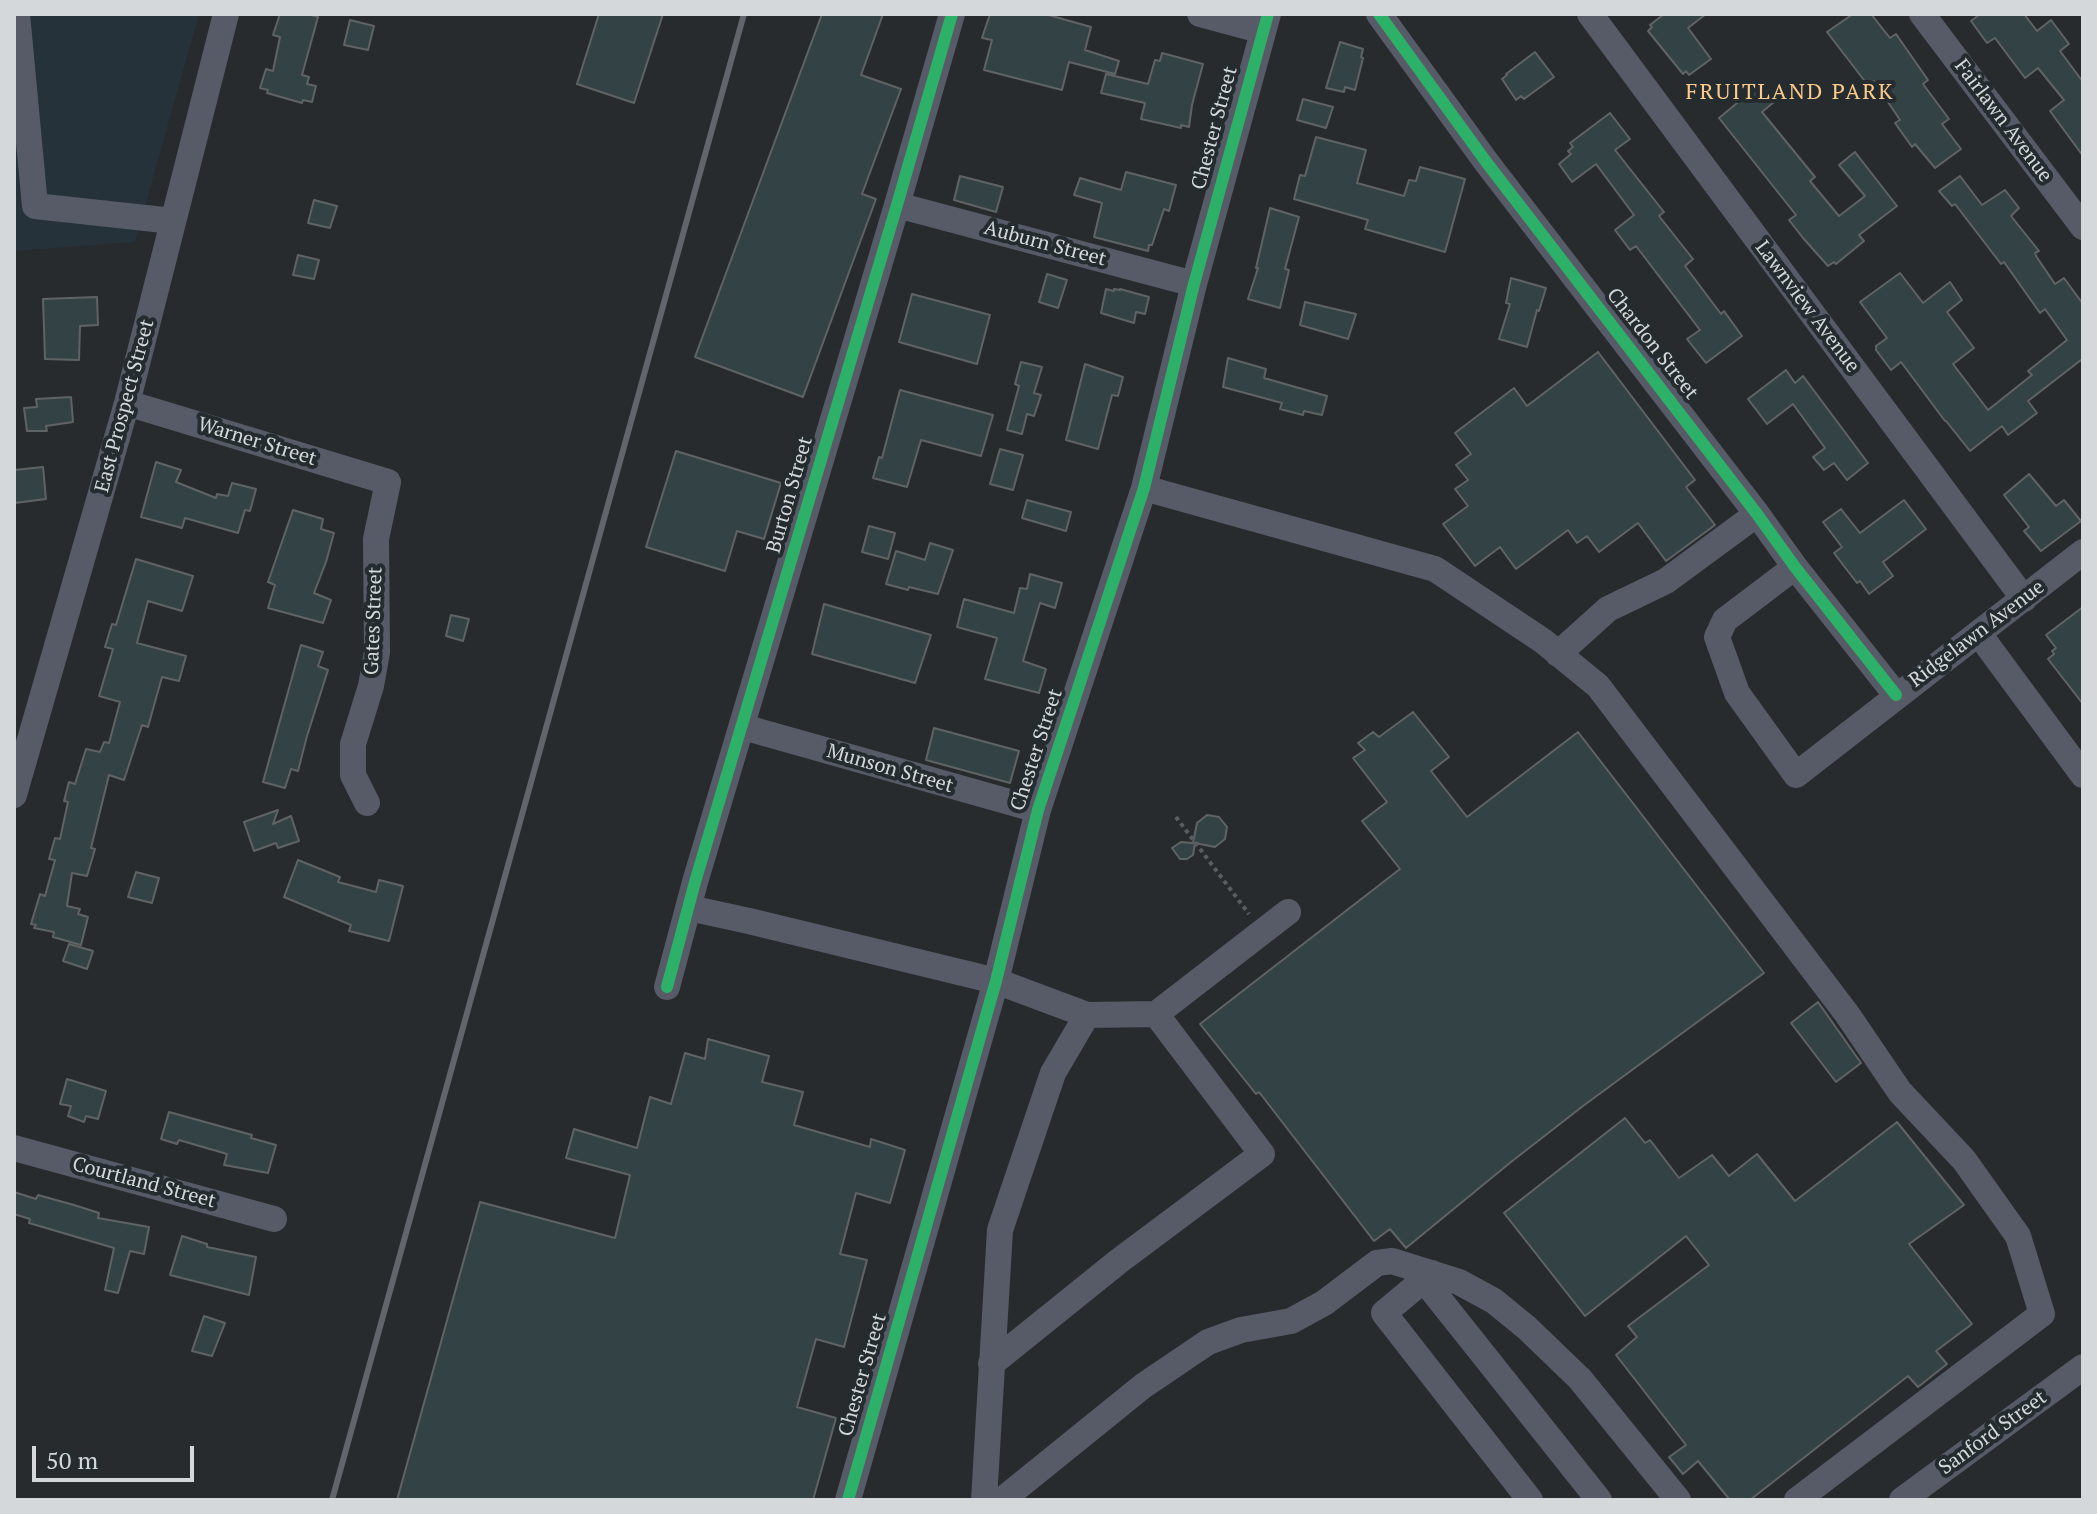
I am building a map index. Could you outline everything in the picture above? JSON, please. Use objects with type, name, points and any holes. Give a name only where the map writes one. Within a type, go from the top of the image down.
[{"type":"street","points":[[17,14],[35,206],[173,221]]},
{"type":"street","name":"East Prospect Street","points":[[14,795],[127,403],[226,14]]},
{"type":"street","name":"Burton Street","points":[[667,987],[952,14]]},
{"type":"street","points":[[1200,14],[1265,23]]},
{"type":"street","name":"Chardon Street","points":[[1379,14],[1487,163],[1896,695]]},
{"type":"street","name":"Lawnview Avenue","points":[[1590,14],[2024,599]]},
{"type":"street","name":"Fairlawn Avenue","points":[[1922,14],[2083,227]]},
{"type":"street","name":"Chester Street","points":[[848,1500],[996,981],[1038,810],[1144,488],[1194,284],[1265,23]]},
{"type":"street","name":"Auburn Street","points":[[897,205],[1194,284]]},
{"type":"street","name":"Warner Street","points":[[127,403],[388,482]]},
{"type":"street","name":"Gates Street","points":[[367,803],[353,775],[353,744],[371,686],[377,652],[376,539],[388,482]]},
{"type":"street","points":[[1144,488],[1435,569],[1543,641],[1598,686],[1847,1014],[1900,1092],[1964,1160],[2018,1236],[2042,1314],[1797,1500]]},
{"type":"street","points":[[1558,654],[1608,609],[1666,581],[1757,514]]},
{"type":"street","name":"Ridgelawn Avenue","points":[[1795,567],[1725,620],[1717,637],[1737,693],[1796,775],[2083,552]]},
{"type":"street","points":[[1979,634],[2083,775]]},
{"type":"street","name":"Munson Street","points":[[743,727],[1038,810]]},
{"type":"street","points":[[689,908],[996,981],[1087,1015],[1156,1014],[1288,912]]},
{"type":"street","points":[[991,1364],[1119,1261],[1262,1154],[1156,1014]]},
{"type":"street","points":[[984,1500],[1000,1230],[1053,1073],[1087,1015]]},
{"type":"street","name":"Courtland Street","points":[[14,1148],[274,1219]]},
{"type":"street","points":[[1002,1500],[1143,1386],[1208,1342],[1241,1330],[1291,1321],[1324,1303],[1377,1263],[1392,1261],[1428,1276],[1459,1282],[1494,1301],[1527,1328],[1580,1379],[1678,1500]]},
{"type":"street","points":[[1428,1276],[1384,1313],[1530,1500]]},
{"type":"street","points":[[1428,1276],[1599,1500]]},
{"type":"street","name":"Sanford Street","points":[[1902,1500],[2083,1367]]},
{"type":"path","points":[[1176,817],[1263,932]]},
{"type":"shaded area","points":[[14,14],[199,14],[135,242],[14,251]]},
{"type":"building","points":[[280,14],[318,17],[302,75],[309,77],[307,84],[316,86],[312,102],[303,100],[302,103],[260,88],[266,69],[273,71],[280,37],[273,35]]},
{"type":"building","points":[[599,14],[663,14],[634,103],[577,84]]},
{"type":"building","points":[[822,14],[883,14],[861,75],[901,89],[862,194],[876,199],[803,397],[695,357]]},
{"type":"building","points":[[990,14],[1045,14],[1091,27],[1085,50],[1119,61],[1115,74],[1069,62],[1062,90],[984,70],[992,40],[982,38]]},
{"type":"building","points":[[1664,14],[1706,14],[1688,28],[1711,59],[1689,75],[1686,71],[1683,74],[1648,31],[1652,27],[1650,25]]},
{"type":"building","points":[[1853,14],[1871,14],[1890,38],[1896,34],[1928,80],[1923,84],[1949,119],[1942,124],[1961,149],[1935,168],[1915,144],[1912,147],[1895,123],[1900,120],[1874,81],[1867,84],[1827,32]]},
{"type":"building","points":[[1980,14],[2024,14],[2037,31],[2051,20],[2069,44],[2060,51],[2083,82],[2083,156],[2050,111],[2064,100],[2038,68],[2025,78],[1995,38],[1987,43],[1971,21]]},
{"type":"building","points":[[350,20],[374,26],[368,50],[344,45]]},
{"type":"building","points":[[1340,42],[1363,49],[1355,90],[1345,87],[1344,92],[1326,88]]},
{"type":"building","points":[[1535,52],[1554,77],[1524,99],[1521,96],[1516,100],[1502,79]]},
{"type":"building","points":[[1162,53],[1203,64],[1189,127],[1141,119],[1145,103],[1101,93],[1106,74],[1148,84],[1155,60],[1160,61]]},
{"type":"building","points":[[1760,84],[1774,102],[1762,112],[1815,177],[1810,181],[1839,216],[1865,196],[1839,165],[1855,152],[1897,206],[1859,235],[1864,241],[1836,264],[1834,262],[1828,266],[1803,238],[1789,220],[1796,215],[1719,118]]},
{"type":"building","points":[[1303,99],[1333,107],[1326,128],[1297,120]]},
{"type":"building","points":[[1610,113],[1630,139],[1615,150],[1664,212],[1659,216],[1693,259],[1685,266],[1742,336],[1706,363],[1687,339],[1700,330],[1636,246],[1630,250],[1615,230],[1634,215],[1596,164],[1572,182],[1559,164],[1571,154],[1568,151],[1573,147],[1570,143]]},
{"type":"building","points":[[1316,137],[1366,150],[1357,183],[1404,196],[1409,180],[1416,181],[1420,167],[1465,179],[1445,252],[1365,229],[1368,220],[1294,199],[1300,175],[1305,176]]},
{"type":"building","points":[[1126,172],[1176,185],[1169,211],[1164,209],[1148,251],[1094,237],[1102,203],[1074,195],[1080,178],[1121,190]]},
{"type":"building","points":[[960,176],[1003,187],[996,212],[954,200]]},
{"type":"building","points":[[1960,176],[1982,205],[2005,190],[2019,208],[2011,216],[2039,251],[2035,253],[2036,256],[2055,284],[2064,278],[2083,304],[2083,363],[2081,360],[2028,401],[2037,413],[2008,435],[2002,426],[1970,451],[1901,362],[1891,370],[1876,350],[1876,346],[1887,338],[1860,302],[1900,273],[1923,303],[1950,282],[1962,300],[1947,312],[1974,348],[1953,364],[1988,410],[2032,375],[2028,371],[2067,340],[2045,309],[2040,313],[2004,262],[2001,264],[1955,204],[1952,206],[1939,191]]},
{"type":"building","points":[[314,200],[337,206],[330,228],[308,223]]},
{"type":"building","points":[[1270,208],[1299,217],[1285,269],[1289,270],[1280,308],[1248,299],[1258,268]]},
{"type":"building","points":[[298,255],[319,260],[314,279],[293,275]]},
{"type":"building","points":[[1047,274],[1067,280],[1058,308],[1039,302]]},
{"type":"building","points":[[1511,278],[1546,288],[1527,347],[1499,339],[1510,304],[1506,303]]},
{"type":"building","points":[[1106,289],[1120,289],[1149,297],[1145,314],[1136,312],[1134,323],[1101,313]]},
{"type":"building","points":[[912,294],[990,315],[977,364],[899,342]]},
{"type":"building","points":[[97,297],[98,325],[80,326],[79,360],[45,359],[43,299]]},
{"type":"building","points":[[1305,302],[1356,314],[1348,339],[1300,325]]},
{"type":"building","points":[[1598,352],[1695,480],[1686,487],[1715,525],[1666,561],[1638,523],[1599,552],[1587,536],[1577,543],[1568,530],[1516,569],[1500,547],[1475,566],[1443,524],[1468,506],[1455,489],[1468,480],[1456,465],[1471,454],[1455,433],[1514,388],[1527,406]]},
{"type":"building","points":[[1228,358],[1266,369],[1264,378],[1327,396],[1322,415],[1304,411],[1303,415],[1280,409],[1282,403],[1223,387]]},
{"type":"building","points":[[1021,362],[1042,367],[1034,393],[1041,395],[1034,416],[1027,414],[1022,434],[1007,430],[1019,386],[1015,384]]},
{"type":"building","points":[[1085,364],[1123,377],[1118,396],[1112,395],[1098,449],[1066,440]]},
{"type":"building","points":[[1786,370],[1795,383],[1803,376],[1868,463],[1847,480],[1834,463],[1824,470],[1813,457],[1825,448],[1793,404],[1767,424],[1748,399]]},
{"type":"building","points":[[900,390],[993,415],[981,456],[921,440],[907,487],[873,478],[879,457],[882,458]]},
{"type":"building","points":[[71,397],[73,422],[46,426],[47,431],[27,431],[24,408],[37,407],[36,399]]},
{"type":"building","points":[[1000,449],[1023,455],[1013,490],[990,484]]},
{"type":"building","points":[[676,451],[781,483],[764,539],[737,531],[725,571],[646,547]]},
{"type":"building","points":[[156,462],[181,470],[176,482],[216,498],[217,494],[228,496],[232,483],[256,489],[250,511],[245,510],[238,533],[185,518],[182,528],[141,517]]},
{"type":"building","points":[[43,467],[46,499],[15,503],[14,470]]},
{"type":"building","points":[[2029,474],[2056,506],[2064,500],[2081,521],[2041,551],[2024,531],[2029,527],[2004,495]]},
{"type":"building","points":[[1027,500],[1071,512],[1066,531],[1022,518]]},
{"type":"building","points":[[1904,500],[1926,529],[1883,562],[1893,576],[1869,594],[1834,553],[1842,547],[1823,522],[1841,509],[1860,533]]},
{"type":"building","points":[[293,510],[323,519],[321,529],[334,533],[314,593],[331,600],[323,623],[268,608],[275,585],[268,582]]},
{"type":"building","points":[[869,526],[895,533],[888,559],[862,552]]},
{"type":"building","points":[[930,543],[953,550],[938,594],[886,584],[896,551],[925,560]]},
{"type":"building","points":[[136,559],[193,576],[182,611],[148,601],[137,643],[186,656],[179,681],[162,677],[148,727],[142,725],[124,780],[109,775],[87,876],[72,873],[67,906],[80,909],[78,914],[88,917],[81,945],[53,937],[54,932],[34,928],[36,925],[31,924],[40,894],[45,896],[55,860],[49,859],[55,838],[60,839],[69,782],[75,784],[86,749],[100,752],[104,742],[109,743],[120,702],[99,696],[113,649],[105,647],[112,624],[116,625]]},
{"type":"building","points":[[1030,574],[1062,583],[1055,608],[1040,603],[1023,661],[1046,669],[1039,693],[985,679],[997,638],[957,627],[964,599],[1014,613],[1020,588],[1027,589]]},
{"type":"building","points":[[824,604],[931,635],[915,683],[812,654]]},
{"type":"building","points":[[2083,607],[2083,704],[2048,659],[2056,648],[2046,635]]},
{"type":"building","points":[[451,615],[469,619],[463,641],[446,636]]},
{"type":"building","points":[[301,645],[323,652],[318,666],[328,670],[298,771],[291,769],[285,788],[263,782]]},
{"type":"building","points":[[1413,712],[1449,757],[1431,771],[1467,817],[1578,732],[1764,973],[1583,1106],[1406,1248],[1390,1229],[1374,1241],[1259,1092],[1256,1094],[1200,1024],[1400,869],[1362,821],[1387,802],[1353,758],[1365,750],[1358,743],[1373,732],[1379,737]]},
{"type":"building","points":[[934,728],[1019,751],[1010,783],[926,760]]},
{"type":"building","points":[[278,810],[273,824],[291,816],[299,841],[278,848],[276,843],[254,851],[244,822]]},
{"type":"building","points":[[1207,815],[1219,817],[1227,827],[1225,839],[1215,847],[1195,843],[1193,855],[1180,859],[1172,848],[1181,842],[1193,843],[1197,823]]},
{"type":"building","points":[[298,860],[340,877],[338,882],[376,892],[379,880],[403,886],[389,941],[349,931],[351,925],[284,897]]},
{"type":"building","points":[[136,872],[159,878],[152,903],[128,897]]},
{"type":"building","points":[[69,944],[93,951],[87,969],[63,961]]},
{"type":"building","points":[[1818,1002],[1861,1063],[1836,1082],[1791,1023]]},
{"type":"building","points":[[708,1039],[769,1056],[762,1082],[803,1092],[794,1125],[870,1147],[871,1139],[905,1150],[890,1203],[856,1193],[840,1254],[867,1260],[844,1347],[816,1339],[797,1407],[836,1418],[813,1500],[397,1500],[480,1202],[615,1238],[630,1175],[566,1158],[574,1129],[637,1148],[650,1097],[671,1104],[685,1053],[705,1059]]},
{"type":"building","points":[[67,1079],[106,1091],[98,1119],[86,1116],[84,1122],[68,1116],[71,1106],[60,1104]]},
{"type":"building","points":[[169,1112],[252,1135],[251,1138],[276,1145],[268,1173],[224,1165],[227,1154],[179,1140],[177,1144],[161,1139]]},
{"type":"building","points":[[1625,1118],[1645,1143],[1650,1140],[1679,1178],[1712,1155],[1729,1176],[1757,1154],[1795,1201],[1897,1122],[1964,1205],[1909,1244],[1972,1324],[1936,1351],[1947,1364],[1918,1387],[1908,1376],[1750,1500],[1730,1500],[1698,1461],[1683,1474],[1669,1457],[1686,1445],[1616,1355],[1637,1337],[1628,1326],[1709,1265],[1686,1236],[1585,1316],[1504,1213]]},
{"type":"building","points":[[14,1192],[74,1205],[99,1213],[98,1218],[149,1227],[144,1254],[130,1251],[118,1293],[105,1290],[114,1248],[29,1223],[30,1219],[14,1214]]},
{"type":"building","points":[[182,1236],[207,1244],[207,1247],[256,1257],[249,1295],[170,1275]]},
{"type":"building","points":[[204,1316],[225,1323],[212,1356],[192,1351]]},
{"type":"railway","points":[[332,1500],[744,14]]},
{"type":"cycle path","points":[[667,987],[695,882],[952,14]]},
{"type":"cycle path","points":[[848,1500],[996,981],[1038,810],[1144,488],[1194,284],[1268,14]]},
{"type":"cycle path","points":[[1379,14],[1487,163],[1896,695]]},
{"type":"district","name":"FRUITLAND PARK","points":[[1790,93]]}]
